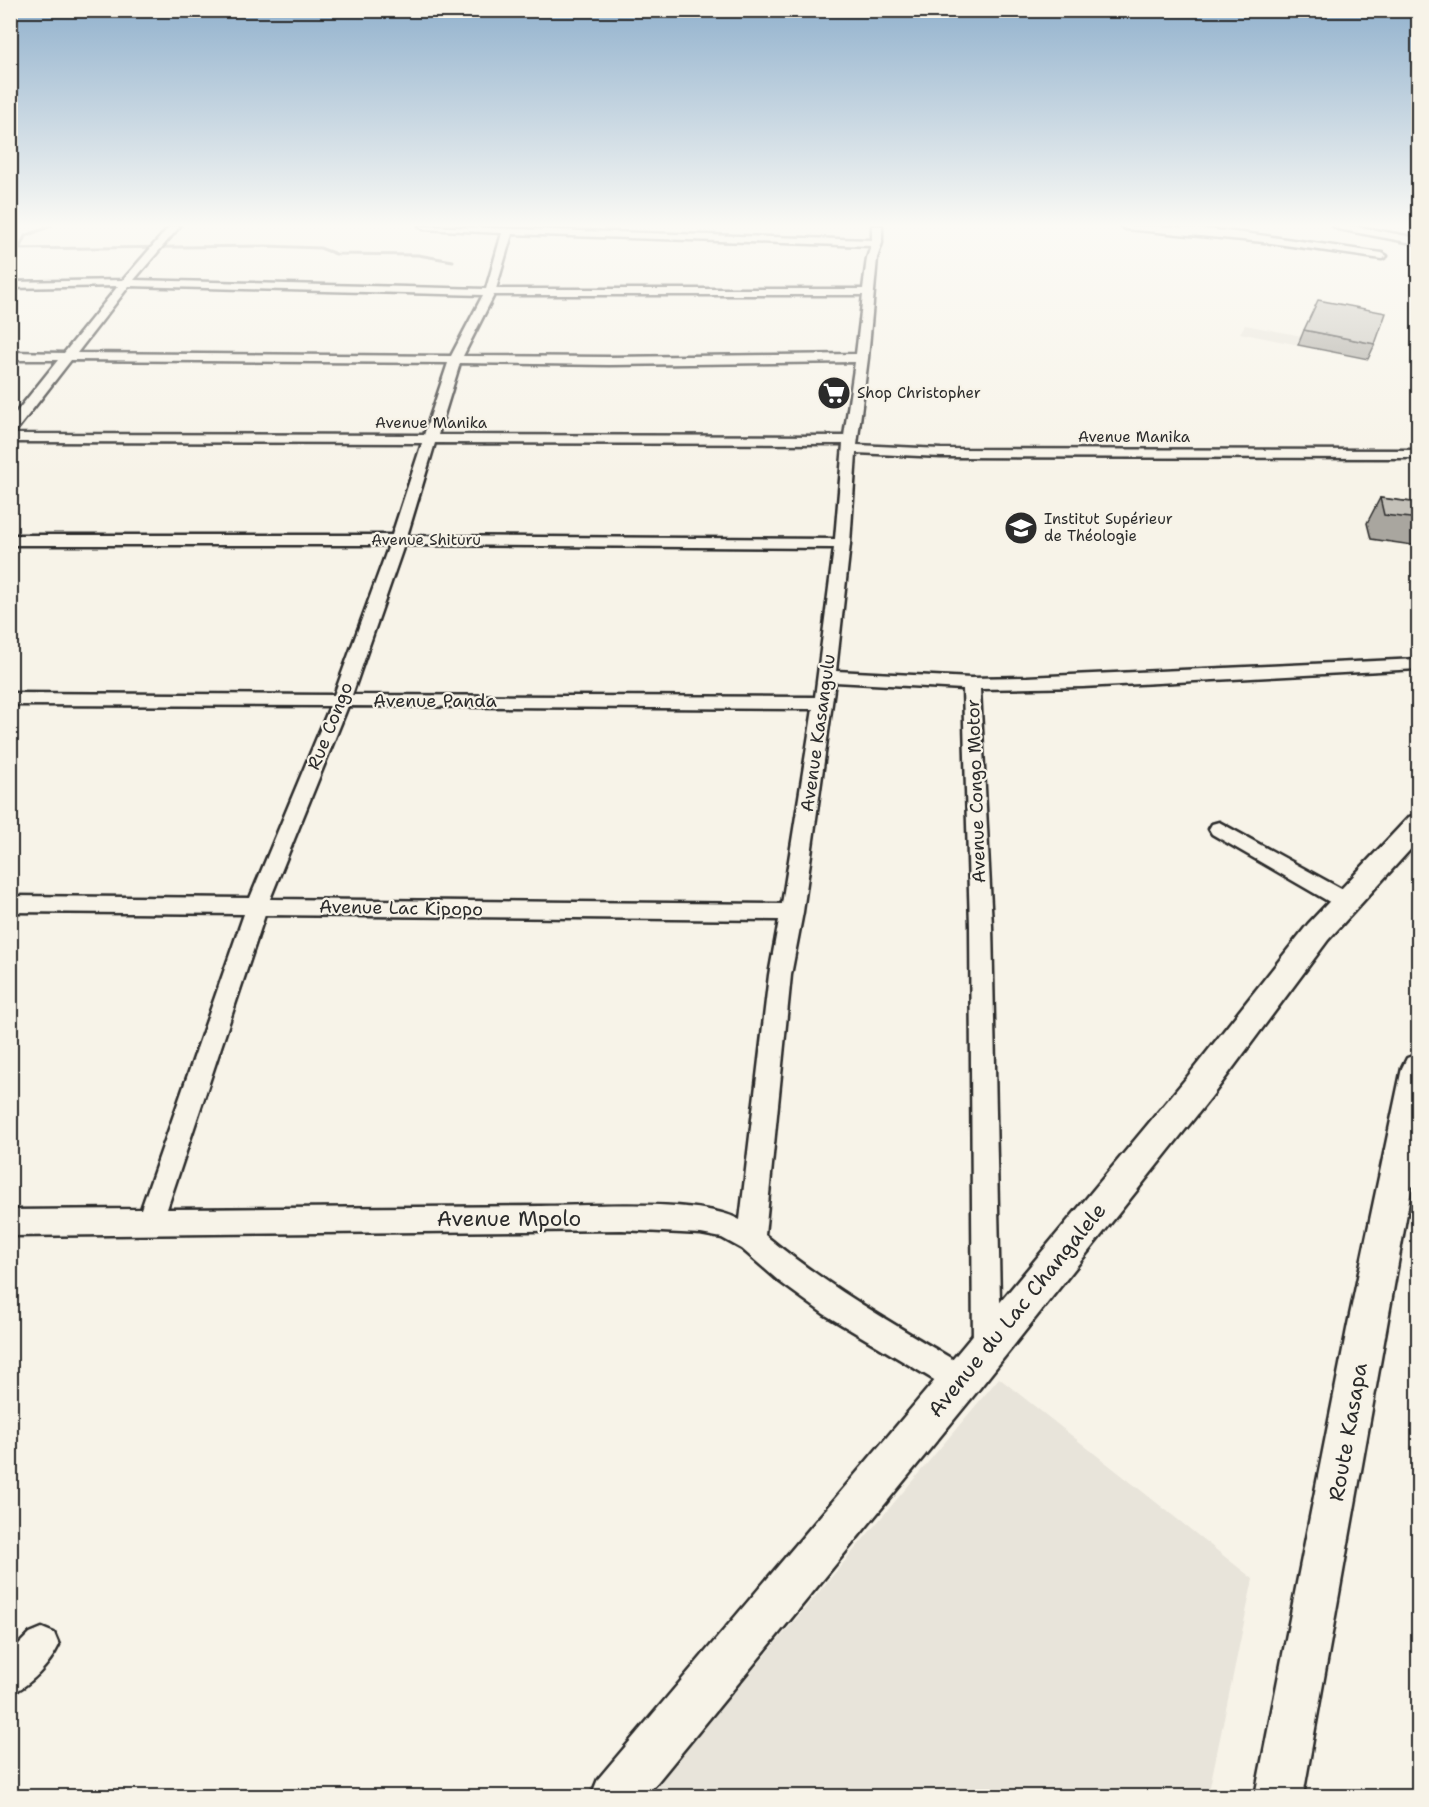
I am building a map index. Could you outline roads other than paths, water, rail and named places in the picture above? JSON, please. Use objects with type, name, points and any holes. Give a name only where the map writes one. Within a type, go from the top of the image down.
[{"type":"street","points":[[10,429],[105,310]]},
{"type":"street","name":"Rue Congo","points":[[150,1222],[257,906],[341,701],[398,540],[455,359],[480,310]]},
{"type":"street","name":"Avenue Kasangulu","points":[[751,1240],[780,975],[792,912],[827,676],[842,544],[850,444],[866,310]]},
{"type":"street","points":[[10,357],[721,361],[862,358]]},
{"type":"street","name":"Avenue Manika","points":[[10,438],[430,439],[850,444],[941,453],[1419,454]]},
{"type":"street","name":"Avenue Shituru","points":[[10,540],[398,540],[842,544]]},
{"type":"street","name":"Avenue Congo Motor","points":[[987,1347],[981,926],[975,735],[971,684],[1419,664]]},
{"type":"street","points":[[827,676],[971,684]]},
{"type":"street","name":"Avenue Panda","points":[[10,699],[823,703]]},
{"type":"street","points":[[1219,829],[1347,903]]},
{"type":"street","name":"Avenue du Lac Changalele","points":[[615,1797],[962,1380],[1261,1010],[1301,952],[1347,903],[1412,841]]},
{"type":"street","name":"Avenue Lac Kipopo","points":[[10,904],[792,912]]},
{"type":"street","name":"Route Kasapa","points":[[1279,1797],[1408,1172],[1419,1068]]},
{"type":"street","name":"Avenue Mpolo","points":[[10,1223],[666,1219],[701,1221],[726,1226],[751,1240],[790,1273],[834,1304],[962,1380]]},
{"type":"street","points":[[10,1677],[42,1645]]},
{"type":"place","name":"Shop Christopher","points":[[834,393]]},
{"type":"place","name":"Institut Supérieur de Théologie","points":[[1021,528]]}]
